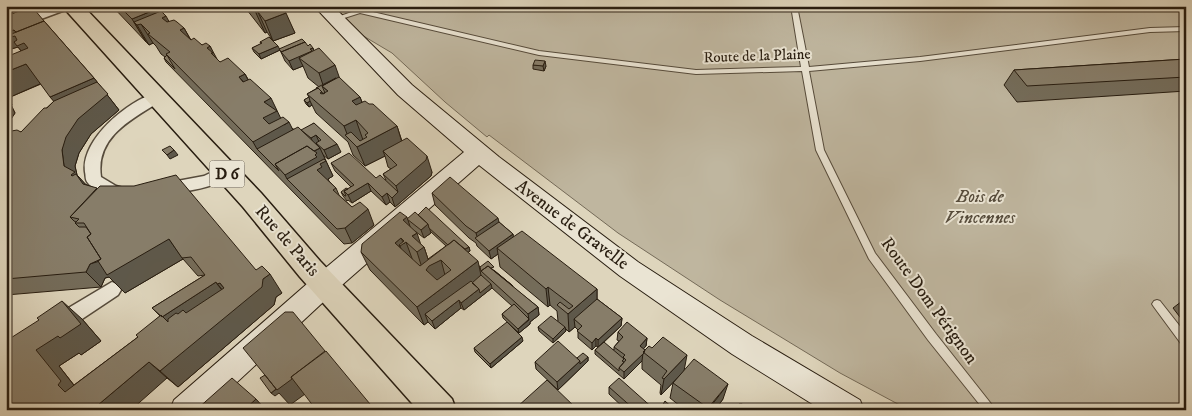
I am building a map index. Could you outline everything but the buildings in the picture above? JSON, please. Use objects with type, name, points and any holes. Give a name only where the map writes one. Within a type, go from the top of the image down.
[{"type":"main road","name":"Rue de Paris","points":[[72,6],[226,172],[440,410]]},
{"type":"street","points":[[6,28],[64,6]]},
{"type":"street","name":"Avenue de Gravelle","points":[[329,13],[405,90],[478,153],[630,269],[742,345],[849,410]]},
{"type":"street","points":[[156,98],[112,128],[97,146],[90,166],[94,180],[112,191],[140,193],[207,181],[226,172]]},
{"type":"street","points":[[185,410],[325,284],[478,153]]},
{"type":"street","points":[[39,337],[112,290]]},
{"type":"lane","name":"Route Dom Pérignon","points":[[794,6],[820,150],[872,256],[932,337],[991,410]]},
{"type":"lane","name":"Route de la Plaine","points":[[329,13],[360,11],[538,53],[696,72],[806,69],[920,59],[1150,30],[1186,29]]},
{"type":"lane","points":[[1157,304],[1186,342]]},
{"type":"green space","name":"Bois de Vincennes","points":[[313,6],[1186,6],[1186,410],[909,410],[840,373],[720,300],[618,233],[489,135],[487,137],[445,102],[392,53]]}]
